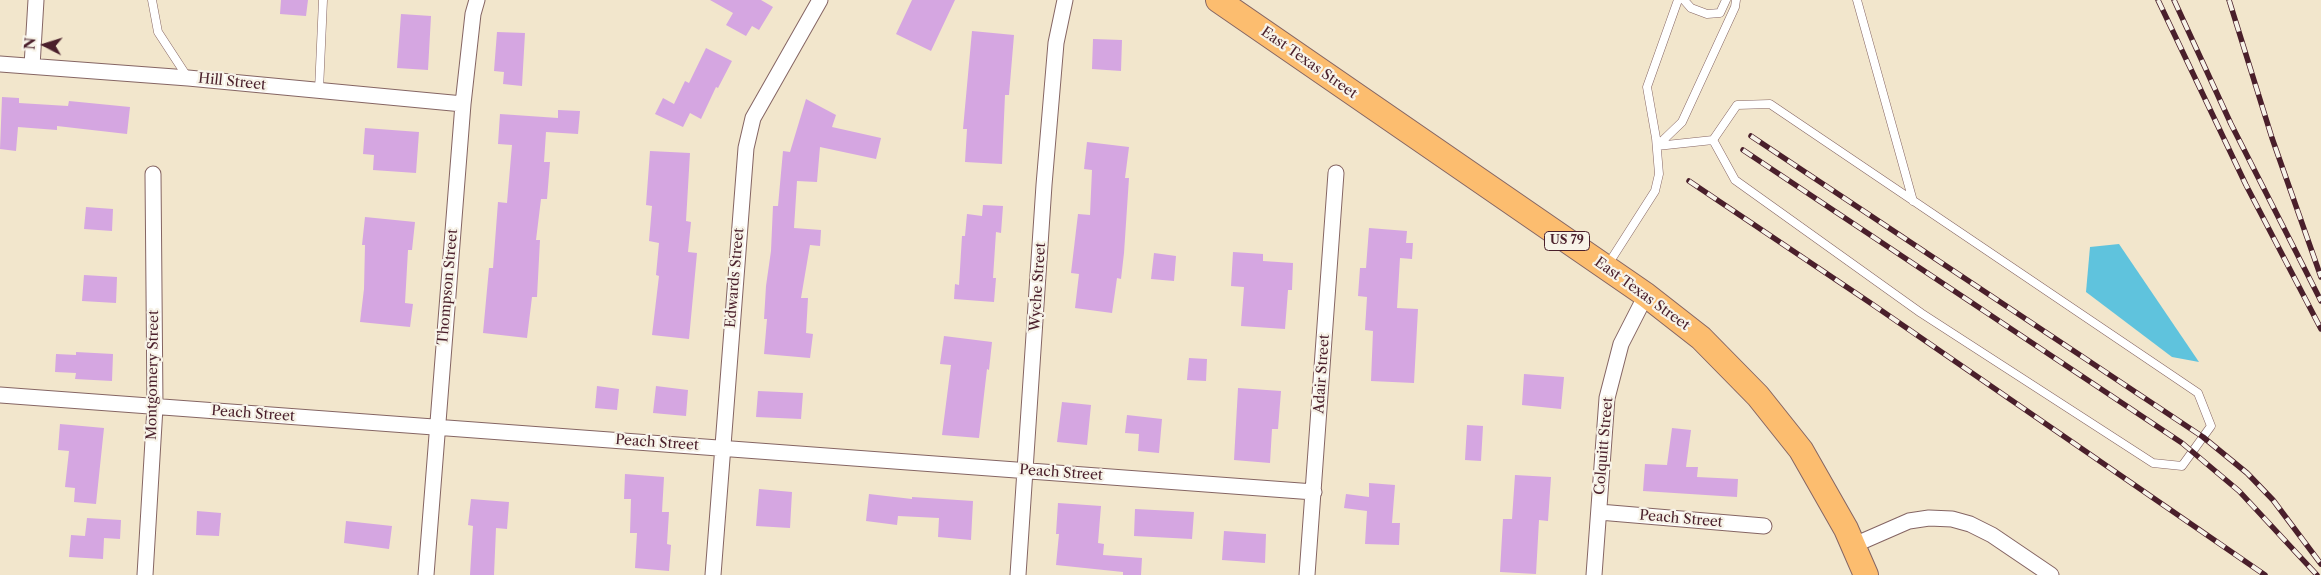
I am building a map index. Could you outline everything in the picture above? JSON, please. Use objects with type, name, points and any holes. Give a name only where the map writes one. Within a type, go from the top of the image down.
[{"type":"main road","name":"East Texas Street","points":[[1218,0],[1646,295],[1702,338],[1729,364],[1778,420],[1800,450],[1854,545],[1866,575]]},
{"type":"street","points":[[32,66],[36,0]]},
{"type":"street","name":"Thompson Street","points":[[426,575],[463,104],[473,14],[477,0]]},
{"type":"street","name":"Edwards Street","points":[[713,575],[746,148],[753,118],[820,0]]},
{"type":"street","name":"Wyche Street","points":[[1018,575],[1055,53],[1065,0]]},
{"type":"street","name":"Hill Street","points":[[0,64],[188,78],[463,104]]},
{"type":"street","name":"Adair Street","points":[[1307,575],[1336,172]]},
{"type":"street","name":"Montgomery Street","points":[[145,575],[155,407],[153,174]]},
{"type":"street","name":"Colquitt Street","points":[[1594,575],[1607,398],[1622,344],[1646,295]]},
{"type":"street","name":"Peach Street","points":[[0,395],[1314,492]]},
{"type":"street","name":"Peach Street","points":[[1599,512],[1764,526]]},
{"type":"street","points":[[1854,545],[1908,521],[1929,518],[1952,519],[1970,524],[1992,534],[2051,575]]},
{"type":"lane","points":[[152,0],[158,32],[188,78]]},
{"type":"lane","points":[[319,90],[324,0]]},
{"type":"lane","points":[[1606,268],[1655,191],[1659,174],[1647,87],[1678,0]]},
{"type":"lane","points":[[1684,0],[1691,8],[1707,14],[1720,13],[1726,0]]},
{"type":"lane","points":[[1656,146],[1682,122],[1735,7],[1736,0]]},
{"type":"lane","points":[[1857,0],[1913,201]]},
{"type":"lane","points":[[1656,146],[1713,140],[1737,105],[1770,104],[2198,393],[2211,426],[2182,466],[2152,463],[1921,313],[1736,180],[1713,140]]},
{"type":"water","points":[[2119,244],[2199,362],[2172,357],[2086,292],[2090,247]]},
{"type":"building","points":[[281,0],[308,0],[306,16],[280,14]]},
{"type":"building","points":[[710,0],[761,0],[773,7],[759,30],[752,26],[746,36],[726,25],[733,13]]},
{"type":"building","points":[[912,0],[955,0],[931,51],[896,34]]},
{"type":"building","points":[[401,14],[431,16],[428,70],[397,68]]},
{"type":"building","points":[[972,31],[1014,35],[1009,95],[1005,95],[1002,164],[965,162],[967,129],[963,129]]},
{"type":"building","points":[[497,32],[525,33],[522,86],[503,84],[504,72],[494,71]]},
{"type":"building","points":[[1093,39],[1122,40],[1121,71],[1092,69]]},
{"type":"building","points":[[706,48],[732,61],[718,88],[716,87],[701,119],[690,113],[683,127],[655,114],[663,98],[674,104],[685,81],[689,83]]},
{"type":"building","points":[[2,97],[19,98],[19,103],[68,106],[69,101],[130,107],[127,134],[57,126],[57,130],[18,127],[16,151],[0,149]]},
{"type":"building","points":[[806,99],[836,115],[832,127],[881,138],[876,159],[820,147],[817,182],[797,181],[794,228],[821,230],[820,246],[810,245],[801,298],[808,298],[806,333],[813,334],[810,358],[764,354],[767,319],[764,319],[766,286],[771,251],[773,206],[778,206],[783,151],[790,152]]},
{"type":"building","points":[[558,110],[580,111],[578,134],[546,132],[544,162],[550,162],[547,199],[541,199],[536,240],[540,240],[537,297],[532,297],[527,338],[483,333],[489,268],[493,268],[498,202],[507,203],[512,145],[498,144],[500,114],[558,118]]},
{"type":"building","points":[[365,128],[419,132],[416,173],[373,170],[374,155],[363,154]]},
{"type":"building","points":[[1087,142],[1129,147],[1125,178],[1129,178],[1124,253],[1121,279],[1117,278],[1112,313],[1075,308],[1079,274],[1071,273],[1078,214],[1090,215],[1092,170],[1084,169]]},
{"type":"building","points":[[650,151],[690,153],[686,221],[691,222],[688,252],[697,253],[689,339],[652,335],[659,276],[656,275],[659,243],[649,241],[652,206],[646,205]]},
{"type":"building","points":[[983,205],[1003,206],[1001,233],[996,232],[993,278],[996,278],[994,302],[954,299],[955,284],[959,285],[962,236],[965,236],[967,214],[982,216]]},
{"type":"building","points":[[86,207],[113,209],[112,231],[84,229]]},
{"type":"building","points":[[365,217],[415,222],[412,250],[408,250],[405,303],[413,304],[410,327],[360,322],[364,289],[365,245],[362,245]]},
{"type":"building","points":[[1369,228],[1407,231],[1406,243],[1413,243],[1412,259],[1400,258],[1397,308],[1418,309],[1414,383],[1371,381],[1373,331],[1365,330],[1367,297],[1358,296],[1360,268],[1366,268]]},
{"type":"building","points":[[1233,252],[1263,254],[1263,261],[1293,263],[1292,290],[1288,290],[1285,329],[1241,326],[1244,287],[1231,286]]},
{"type":"building","points":[[1154,253],[1176,256],[1174,281],[1151,279]]},
{"type":"building","points":[[84,275],[117,277],[116,303],[82,301]]},
{"type":"building","points":[[944,336],[992,342],[979,438],[942,435],[951,365],[940,364]]},
{"type":"building","points":[[76,352],[113,354],[112,381],[75,379],[76,373],[55,372],[56,354],[76,355]]},
{"type":"building","points":[[1189,358],[1207,359],[1206,381],[1187,380]]},
{"type":"building","points":[[1524,374],[1564,377],[1561,409],[1522,405]]},
{"type":"building","points":[[597,386],[619,389],[617,410],[595,408]]},
{"type":"building","points":[[656,386],[688,390],[686,416],[653,413]]},
{"type":"building","points":[[1238,388],[1281,391],[1278,429],[1272,429],[1270,463],[1234,460]]},
{"type":"building","points":[[758,391],[803,393],[801,419],[756,417]]},
{"type":"building","points":[[1062,402],[1091,405],[1087,445],[1057,442]]},
{"type":"building","points":[[1127,415],[1162,419],[1159,453],[1138,451],[1139,434],[1125,433]]},
{"type":"building","points":[[60,424],[104,428],[96,504],[74,502],[75,488],[65,487],[69,451],[58,450]]},
{"type":"building","points":[[1467,425],[1483,426],[1481,461],[1465,460]]},
{"type":"building","points":[[1672,428],[1691,430],[1686,467],[1698,467],[1697,477],[1738,479],[1737,497],[1643,491],[1645,464],[1667,465]]},
{"type":"building","points":[[625,474],[664,477],[662,512],[669,512],[667,544],[671,545],[669,571],[635,568],[637,533],[630,533],[631,499],[624,499]]},
{"type":"building","points":[[1515,475],[1551,477],[1548,521],[1539,520],[1536,574],[1500,572],[1503,519],[1512,519]]},
{"type":"building","points":[[1369,483],[1395,485],[1392,523],[1400,523],[1399,545],[1365,544],[1367,511],[1344,508],[1346,494],[1369,497]]},
{"type":"building","points":[[759,489],[792,492],[790,528],[756,526]]},
{"type":"building","points":[[869,494],[912,499],[912,497],[973,501],[971,540],[938,537],[939,518],[898,516],[897,525],[866,521]]},
{"type":"building","points":[[471,499],[509,502],[507,529],[496,528],[494,575],[470,575],[473,526],[468,525]]},
{"type":"building","points":[[1058,503],[1101,506],[1098,543],[1104,544],[1103,555],[1142,558],[1141,575],[1123,575],[1123,572],[1056,565],[1059,534],[1056,534]]},
{"type":"building","points":[[1135,509],[1194,512],[1192,539],[1134,536]]},
{"type":"building","points":[[197,511],[221,513],[219,536],[196,535]]},
{"type":"building","points":[[87,518],[121,520],[120,539],[104,538],[103,559],[69,557],[71,535],[85,536]]},
{"type":"building","points":[[346,521],[392,526],[389,549],[344,543]]},
{"type":"building","points":[[1224,531],[1266,534],[1265,563],[1222,560]]},
{"type":"railway","points":[[2158,0],[2246,185],[2321,329]]},
{"type":"railway","points":[[2174,0],[2231,124],[2321,301]]},
{"type":"railway","points":[[2229,0],[2272,138],[2321,277]]},
{"type":"railway","points":[[1751,136],[2203,437],[2247,473],[2273,500],[2321,564]]},
{"type":"railway","points":[[1743,150],[2182,443],[2239,491],[2317,575]]},
{"type":"railway","points":[[1689,181],[1869,302],[2265,575]]}]
